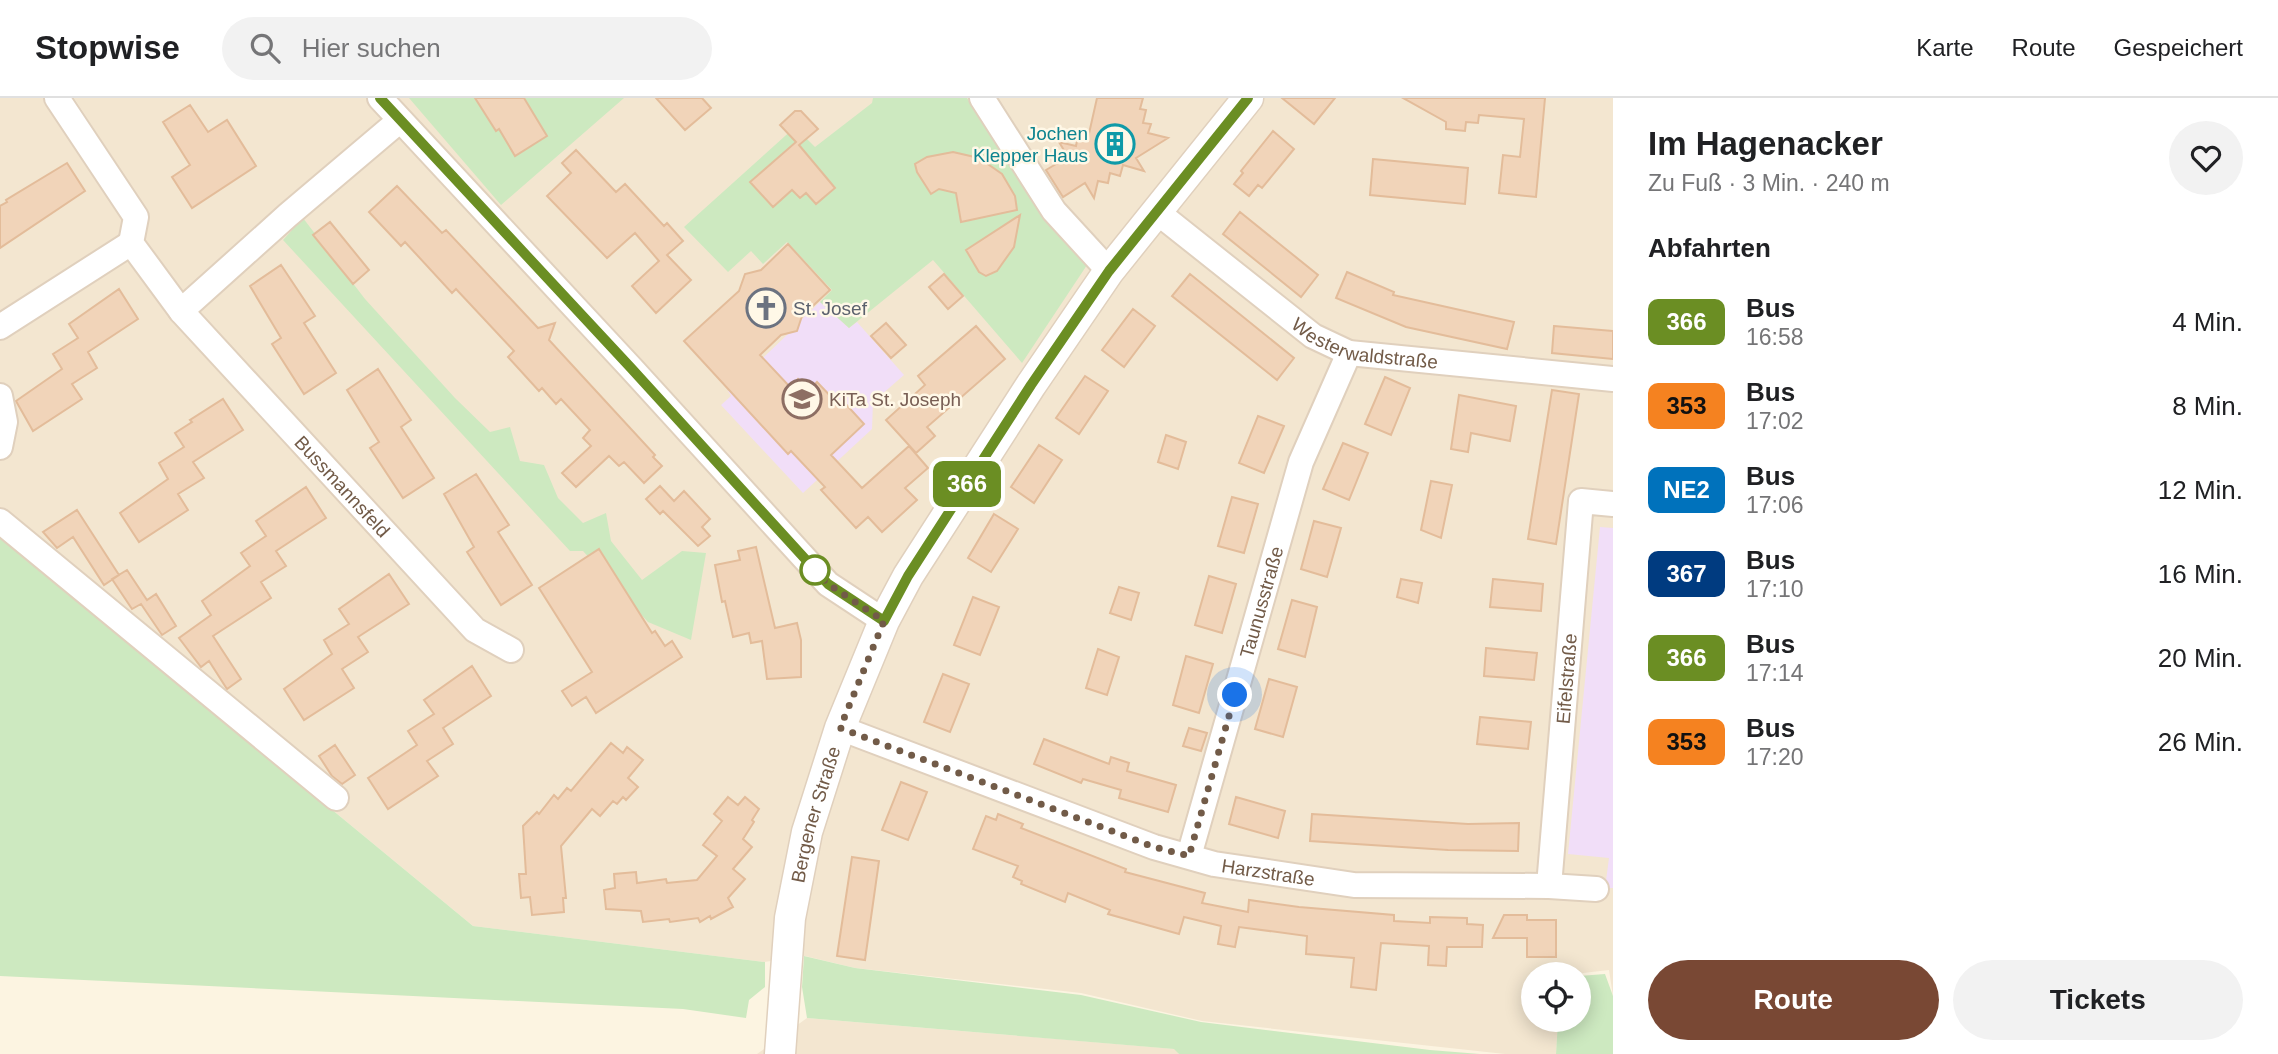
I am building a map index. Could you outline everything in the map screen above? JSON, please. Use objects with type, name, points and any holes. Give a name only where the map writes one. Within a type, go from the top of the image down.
[{"type":"street","points":[[0,327],[131,243],[136,217],[57,98]]},
{"type":"street","points":[[380,98],[828,584],[884,621]]},
{"type":"street","points":[[982,98],[1054,211],[1109,271]]},
{"type":"street","name":"Bergener Straße","points":[[780,1054],[782,1002],[792,906],[807,832],[840,728],[884,621],[908,576],[1031,385],[1109,271],[1248,98]]},
{"type":"street","points":[[181,312],[288,215],[399,121]]},
{"type":"street","name":"Westerwaldstraße","points":[[1157,212],[1313,336],[1349,352],[1613,379]]},
{"type":"street","name":"Bussmannsfeld","points":[[131,243],[181,312],[475,630],[511,650]]},
{"type":"street","name":"Taunusstraße","points":[[1189,856],[1301,462],[1349,352]]},
{"type":"street","points":[[0,396],[5,422],[0,447]]},
{"type":"street","name":"Eifelstraße","points":[[1549,886],[1581,502],[1613,504]]},
{"type":"street","points":[[0,521],[336,798]]},
{"type":"street","name":"Harzstraße","points":[[840,728],[1154,847],[1214,863],[1354,885],[1549,886],[1596,889]]},
{"type":"shaded area","points":[[0,98],[45,98],[122,215],[141,201],[74,98],[1613,98],[1613,996],[1609,970],[1591,972],[1591,962],[1521,962],[1521,1032],[1557,1032],[1556,1054],[1505,1054],[1202,1021],[1081,993],[855,968],[805,956],[764,962],[473,926],[0,536]]},
{"type":"shaded area","name":"KiTa St. Joseph","points":[[820,302],[849,328],[857,322],[904,375],[873,402],[872,429],[803,493],[721,405],[731,396],[728,391],[788,334],[797,331],[801,320]]},
{"type":"shaded area","points":[[1600,527],[1613,528],[1613,888],[1605,888],[1609,858],[1568,854]]},
{"type":"shaded area","points":[[807,1018],[1175,1049],[1179,1054],[757,1054]]},
{"type":"green space","points":[[409,98],[624,98],[501,205]]},
{"type":"green space","points":[[873,98],[967,98],[1027,193],[1087,265],[1022,363],[933,260],[849,328],[820,302],[832,290],[787,242],[763,264],[751,251],[728,272],[684,227],[795,127],[815,147],[872,103]]},
{"type":"green space","points":[[303,218],[365,299],[455,398],[490,432],[510,427],[520,461],[544,465],[558,498],[583,523],[606,513],[611,541],[642,580],[682,551],[706,553],[691,640],[648,622],[583,551],[570,551],[283,240]]},
{"type":"green space","points":[[0,536],[473,926],[765,962],[765,987],[749,1000],[746,1018],[683,1009],[0,976]]},
{"type":"green space","points":[[804,956],[855,968],[1081,995],[1201,1022],[1480,1054],[1179,1054],[1174,1049],[807,1018],[802,987]]},
{"type":"green space","points":[[1605,974],[1613,996],[1613,1054],[1556,1054],[1557,1032],[1591,1032],[1591,975]]},
{"type":"building","points":[[475,98],[524,98],[547,136],[515,156],[499,129],[496,131]]},
{"type":"building","points":[[656,98],[702,98],[711,108],[685,130]]},
{"type":"building","name":"Jochen Klepper Haus","points":[[1097,98],[1143,98],[1140,109],[1146,110],[1143,123],[1151,124],[1148,133],[1168,138],[1136,158],[1144,171],[1123,165],[1120,176],[1110,173],[1108,183],[1098,181],[1094,198],[1085,183],[1063,197],[1046,170],[1068,157],[1059,142],[1076,146],[1078,136],[1088,138]]},
{"type":"building","points":[[1282,98],[1335,98],[1314,124]]},
{"type":"building","points":[[1403,98],[1545,98],[1536,197],[1499,193],[1503,155],[1520,157],[1524,119],[1479,115],[1478,123],[1466,122],[1465,131],[1446,129],[1446,122]]},
{"type":"building","points":[[190,105],[208,132],[227,120],[256,166],[192,208],[172,177],[190,165],[163,122]]},
{"type":"building","points":[[795,111],[801,111],[818,129],[799,145],[835,188],[816,204],[806,193],[800,198],[792,190],[773,207],[750,182],[796,142],[780,125]]},
{"type":"building","points":[[1273,131],[1294,149],[1262,188],[1258,185],[1249,196],[1234,184]]},
{"type":"building","points":[[576,150],[616,192],[625,184],[664,226],[667,223],[683,241],[667,255],[691,280],[656,313],[632,286],[659,261],[635,233],[607,258],[547,196],[571,173],[562,163]]},
{"type":"building","points":[[953,152],[979,158],[1002,174],[1015,196],[1017,210],[961,222],[956,193],[939,189],[931,194],[915,164],[927,157]]},
{"type":"building","points":[[1373,159],[1468,168],[1465,204],[1370,195]]},
{"type":"building","points":[[67,163],[85,191],[0,248],[0,206]]},
{"type":"building","points":[[397,186],[442,233],[446,230],[538,328],[555,323],[549,340],[655,455],[653,457],[662,466],[644,483],[624,462],[619,466],[609,456],[576,487],[562,473],[591,446],[583,438],[590,430],[561,399],[556,404],[542,388],[539,391],[508,357],[514,351],[456,289],[452,293],[405,242],[401,246],[369,212]]},
{"type":"building","points":[[1240,212],[1318,275],[1301,297],[1223,234]]},
{"type":"building","points":[[1020,215],[1014,247],[997,271],[986,276],[979,272],[966,250]]},
{"type":"building","points":[[330,222],[369,270],[353,284],[313,235]]},
{"type":"building","points":[[788,244],[830,290],[802,316],[797,331],[781,335],[760,355],[790,387],[798,379],[809,390],[817,382],[839,405],[843,401],[864,424],[831,455],[862,488],[909,446],[928,468],[905,488],[917,500],[882,532],[868,517],[856,528],[821,490],[825,487],[791,451],[788,454],[684,341],[739,291],[745,274],[761,270]]},
{"type":"building","points":[[281,265],[315,316],[304,323],[336,373],[304,394],[272,344],[281,338],[250,286]]},
{"type":"building","points":[[1347,272],[1394,292],[1393,295],[1514,322],[1507,349],[1406,327],[1336,298]]},
{"type":"building","points":[[944,274],[963,296],[948,309],[929,287]]},
{"type":"building","points":[[1190,274],[1294,358],[1277,380],[1172,296]]},
{"type":"building","points":[[119,289],[138,319],[88,352],[97,368],[72,384],[82,399],[33,431],[16,401],[62,369],[53,354],[78,338],[69,324]]},
{"type":"building","points":[[1133,309],[1155,326],[1124,367],[1102,350]]},
{"type":"building","points":[[886,323],[906,345],[891,358],[871,336]]},
{"type":"building","points":[[976,326],[1005,359],[927,427],[935,436],[916,453],[886,420],[925,385],[918,376]]},
{"type":"building","points":[[1554,326],[1613,331],[1613,359],[1552,353]]},
{"type":"building","points":[[378,369],[411,420],[401,427],[434,478],[403,498],[370,448],[379,442],[347,390]]},
{"type":"building","points":[[1085,376],[1108,391],[1079,434],[1056,418]]},
{"type":"building","points":[[1385,377],[1410,388],[1391,435],[1365,424]]},
{"type":"building","points":[[1552,390],[1579,394],[1556,544],[1528,539]]},
{"type":"building","points":[[1459,395],[1516,406],[1510,441],[1471,433],[1468,452],[1451,449]]},
{"type":"building","points":[[223,399],[243,430],[193,462],[204,478],[178,494],[188,510],[139,542],[120,513],[168,479],[159,463],[184,447],[175,433]]},
{"type":"building","points":[[1258,416],[1284,426],[1264,473],[1239,463]]},
{"type":"building","points":[[1166,435],[1186,442],[1178,469],[1158,462]]},
{"type":"building","points":[[1343,443],[1368,453],[1349,500],[1323,489]]},
{"type":"building","points":[[1039,445],[1062,460],[1034,503],[1011,487]]},
{"type":"building","points":[[476,474],[509,525],[498,532],[532,585],[501,605],[467,552],[474,547],[444,494]]},
{"type":"building","points":[[1431,481],[1452,485],[1441,538],[1421,530]]},
{"type":"building","points":[[660,486],[674,501],[684,491],[710,519],[702,527],[710,536],[698,546],[663,511],[660,514],[646,499]]},
{"type":"building","points":[[306,487],[326,518],[276,551],[286,566],[261,582],[271,598],[213,636],[241,679],[227,689],[209,661],[201,667],[179,638],[211,615],[202,601],[250,566],[241,553],[266,536],[256,521]]},
{"type":"building","points":[[1232,497],[1258,504],[1244,553],[1218,546]]},
{"type":"building","points":[[77,510],[119,575],[104,585],[73,537],[57,548],[43,532]]},
{"type":"building","points":[[994,514],[1018,529],[991,572],[968,558]]},
{"type":"building","points":[[1314,521],[1341,528],[1327,577],[1301,569]]},
{"type":"building","points":[[756,547],[775,628],[797,623],[801,640],[801,677],[767,679],[762,641],[751,643],[749,633],[733,637],[725,601],[722,602],[715,565],[740,560],[738,551]]},
{"type":"building","points":[[599,549],[652,633],[655,631],[665,646],[672,641],[682,657],[596,713],[586,697],[572,706],[562,691],[592,672],[539,588]]},
{"type":"building","points":[[127,570],[147,600],[156,594],[176,626],[162,635],[141,604],[132,609],[112,579]]},
{"type":"building","points":[[389,574],[409,604],[358,637],[368,652],[342,669],[354,688],[304,720],[284,689],[332,654],[324,640],[349,624],[339,609]]},
{"type":"building","points":[[1209,576],[1236,584],[1222,633],[1195,625]]},
{"type":"building","points":[[1401,579],[1422,583],[1418,603],[1397,597]]},
{"type":"building","points":[[1493,579],[1543,584],[1541,611],[1490,607]]},
{"type":"building","points":[[1119,587],[1139,593],[1131,620],[1110,613]]},
{"type":"building","points":[[973,597],[999,607],[980,655],[954,645]]},
{"type":"building","points":[[1292,600],[1317,607],[1305,657],[1278,649]]},
{"type":"building","points":[[1486,648],[1537,653],[1534,680],[1484,676]]},
{"type":"building","points":[[1098,649],[1119,657],[1107,695],[1086,688]]},
{"type":"building","points":[[1186,656],[1213,664],[1199,713],[1173,705]]},
{"type":"building","points":[[472,666],[491,696],[443,728],[453,744],[427,761],[438,776],[388,809],[368,778],[417,745],[408,731],[434,714],[424,700]]},
{"type":"building","points":[[943,674],[969,684],[950,732],[924,722]]},
{"type":"building","points":[[1269,679],[1297,687],[1283,737],[1255,729]]},
{"type":"building","points":[[1480,717],[1531,722],[1528,749],[1477,744]]},
{"type":"building","points":[[1189,728],[1207,733],[1201,751],[1183,746]]},
{"type":"building","points":[[1044,739],[1109,764],[1111,757],[1129,763],[1127,771],[1176,785],[1168,812],[1119,798],[1121,790],[1083,779],[1081,783],[1034,764]]},
{"type":"building","points":[[611,743],[623,753],[627,747],[643,760],[628,778],[638,787],[626,800],[623,797],[617,804],[613,801],[600,816],[592,809],[561,846],[566,898],[563,898],[564,912],[532,915],[530,897],[521,898],[519,874],[526,874],[523,826],[537,812],[539,814],[554,795],[558,799],[567,788],[571,791]]},
{"type":"building","points":[[335,745],[355,775],[342,784],[332,776],[319,756]]},
{"type":"building","points":[[901,782],[927,792],[908,840],[882,830]]},
{"type":"building","points":[[728,797],[738,805],[745,797],[759,809],[743,839],[752,847],[733,869],[745,879],[728,898],[733,907],[700,922],[698,918],[643,922],[641,911],[606,909],[604,890],[615,888],[614,874],[636,872],[637,883],[666,879],[667,883],[697,880],[717,856],[703,845],[722,821],[714,814]]},
{"type":"building","points":[[1236,797],[1285,811],[1278,838],[1229,824]]},
{"type":"building","points":[[998,814],[1023,824],[1021,828],[1126,869],[1125,872],[1205,893],[1202,903],[1248,912],[1249,900],[1394,915],[1394,921],[1430,923],[1430,917],[1467,918],[1467,924],[1483,925],[1482,947],[1447,947],[1446,966],[1428,965],[1429,946],[1381,943],[1376,990],[1351,987],[1354,958],[1306,954],[1307,936],[1239,927],[1235,947],[1218,944],[1221,926],[1184,917],[1179,934],[1108,914],[1110,910],[1068,893],[1065,902],[1021,884],[1022,881],[1013,877],[1018,866],[973,849],[986,816],[996,820]]},
{"type":"building","points":[[1312,814],[1468,824],[1519,823],[1518,851],[1448,850],[1310,841]]},
{"type":"building","points":[[852,857],[879,861],[865,960],[837,956]]},
{"type":"building","points":[[1504,915],[1527,915],[1527,920],[1556,920],[1556,957],[1527,957],[1527,938],[1493,938]]},
{"type":"bus line","name":"366","points":[[380,98],[828,584],[884,621],[908,576],[1031,385],[1109,271],[1248,98]]},
{"type":"place","name":"Jochen Klepper Haus","points":[[1115,144]]},
{"type":"place","name":"St. Josef","points":[[766,308]]},
{"type":"place","name":"KiTa St. Joseph","points":[[802,399]]},
{"type":"route","points":[[815,570],[811,566],[828,584],[884,621],[840,728],[1154,847],[1189,856],[1235,695]]}]
